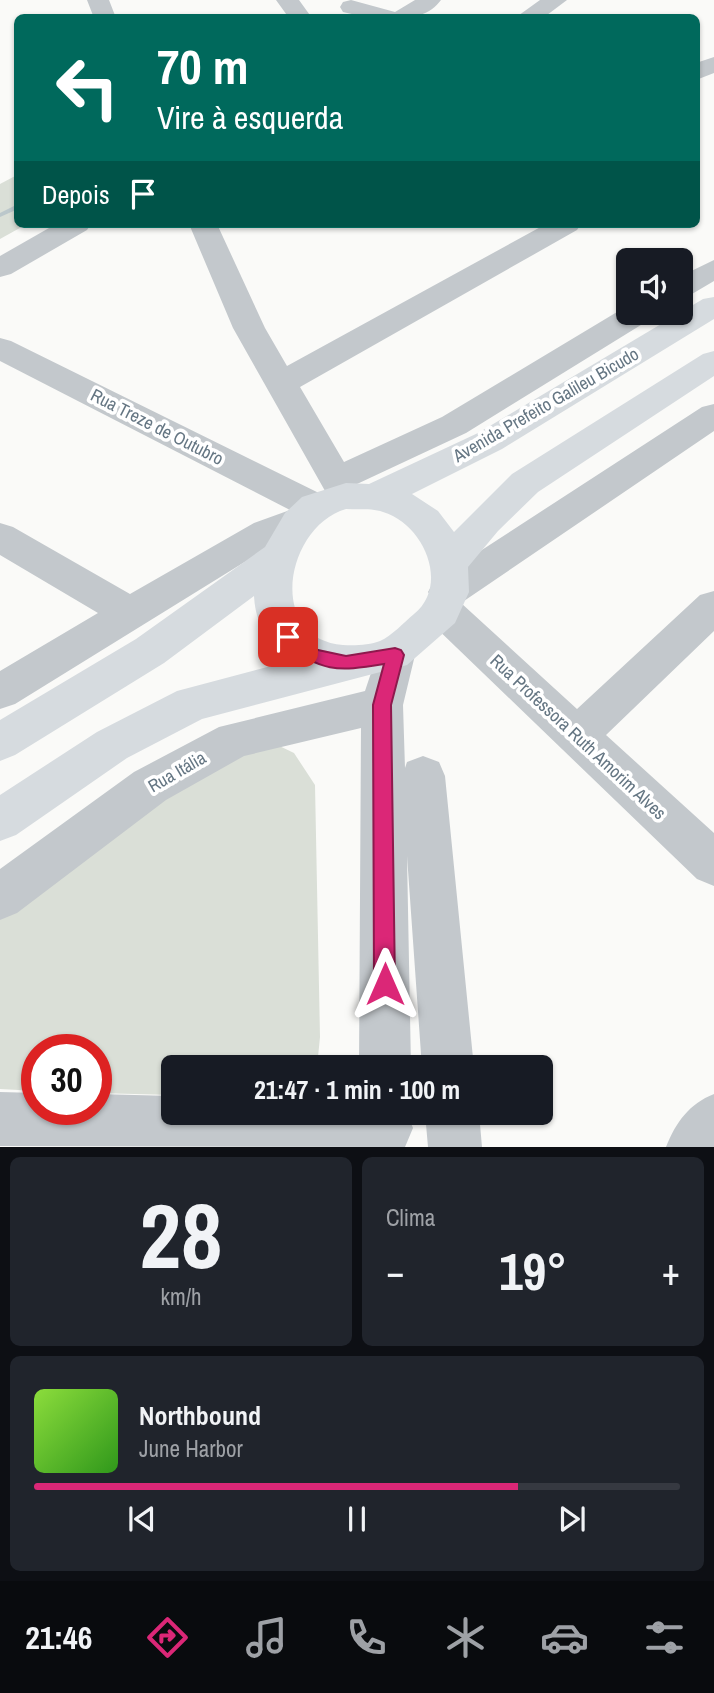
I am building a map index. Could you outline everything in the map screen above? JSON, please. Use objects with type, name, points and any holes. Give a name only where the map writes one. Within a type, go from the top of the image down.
[{"type":"main road","name":"Avenida Prefeito Galileu Bicudo","points":[[334,500],[490,441],[714,306]]},
{"type":"main road","points":[[0,820],[112,746],[192,704],[346,663],[395,655],[447,588],[485,521],[525,484],[714,361]]},
{"type":"main road","points":[[0,742],[150,651],[279,557],[334,500],[398,503],[421,517],[444,544],[447,588]]},
{"type":"main road","points":[[279,557],[273,581],[275,611],[288,637],[314,656],[346,663]]},
{"type":"street","points":[[287,0],[298,14]]},
{"type":"street","points":[[407,14],[430,0]]},
{"type":"street","points":[[533,14],[556,0]]},
{"type":"street","points":[[337,14],[357,3],[383,14]]},
{"type":"street","points":[[0,268],[70,228]]},
{"type":"street","points":[[206,228],[249,328],[282,383],[334,500]]},
{"type":"street","points":[[282,383],[560,228]]},
{"type":"street","points":[[693,281],[714,269]]},
{"type":"street","points":[[0,692],[230,553],[334,500],[403,452],[452,426],[618,325]]},
{"type":"street","name":"Rua Treze de Outubro","points":[[0,348],[334,500]]},
{"type":"street","points":[[447,588],[714,415]]},
{"type":"street","points":[[0,537],[130,614]]},
{"type":"street","name":"Rua Professora Ruth Amorim Alves","points":[[447,588],[576,736],[714,864]]},
{"type":"street","points":[[576,736],[714,606]]},
{"type":"street","points":[[386,1055],[382,705],[395,655]]},
{"type":"street","name":"Rua Itália","points":[[0,897],[150,786],[234,740],[382,705]]},
{"type":"street","points":[[423,776],[447,1055]]},
{"type":"street","points":[[0,1119],[386,1129]]},
{"type":"street","points":[[693,1147],[714,1121]]},
{"type":"street","points":[[454,1125],[456,1147]]},
{"type":"shaded area","points":[[14,177],[14,228],[20,228],[0,239],[0,184]]},
{"type":"shaded area","points":[[269,741],[294,753],[315,785],[318,1055],[161,1055],[161,1095],[112,1093],[112,1034],[21,1034],[21,1090],[0,1089],[0,917],[181,783]]},
{"type":"waterway","points":[[0,215],[14,208]]},
{"type":"route","points":[[288,637],[314,656],[346,663],[395,655],[382,705],[385,984]]}]
